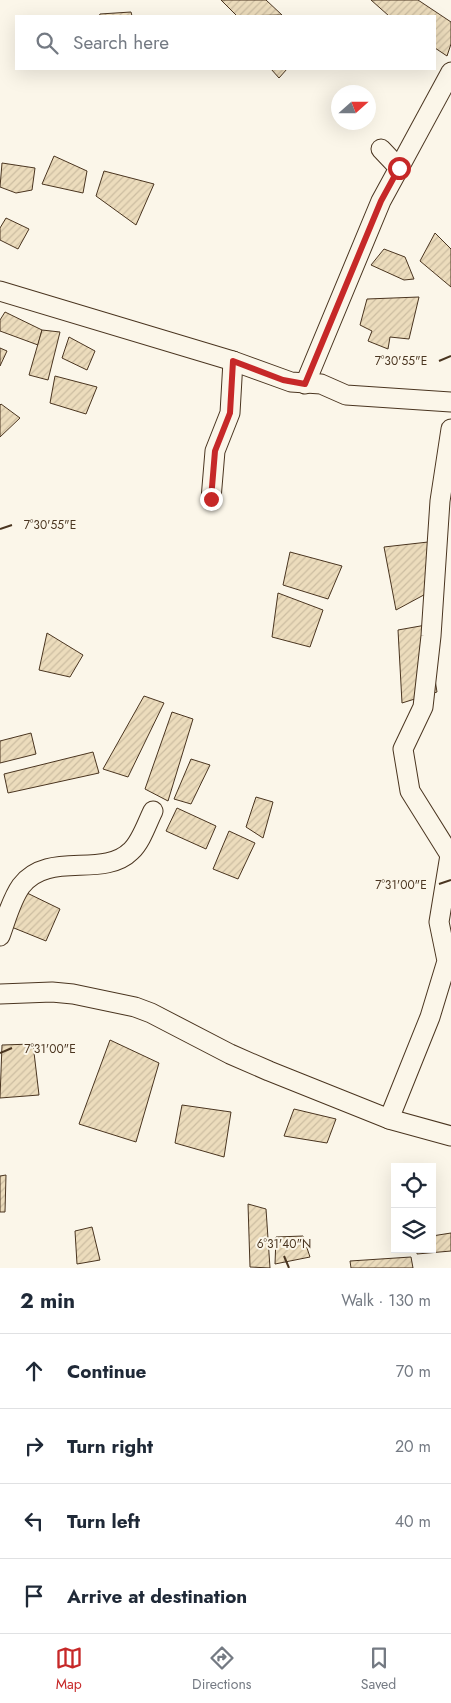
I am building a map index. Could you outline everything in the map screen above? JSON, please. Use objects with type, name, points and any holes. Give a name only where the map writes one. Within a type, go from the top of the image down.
[{"type":"street","points":[[305,384],[381,201],[451,72]]},
{"type":"street","points":[[381,149],[399,168]]},
{"type":"street","points":[[0,291],[233,361],[283,380],[305,384],[321,384],[346,395],[451,402]]},
{"type":"street","points":[[211,499],[215,451],[230,413],[233,361]]},
{"type":"street","points":[[389,1119],[430,1017],[447,961],[439,922],[450,855],[410,791],[403,749],[423,708],[431,636],[440,501],[451,429]]},
{"type":"street","points":[[0,936],[21,887],[32,876],[46,869],[117,861],[131,851],[154,811]]},
{"type":"street","points":[[0,994],[52,992],[73,994],[135,1007],[151,1013],[230,1054],[389,1119],[451,1136]]},
{"type":"building","points":[[221,0],[266,0],[282,15],[236,15]]},
{"type":"building","points":[[371,0],[418,0],[451,22],[451,44],[447,56],[436,49],[436,15],[388,15]]},
{"type":"building","points":[[131,12],[132,15],[100,15]]},
{"type":"building","points":[[272,70],[286,70],[279,78]]},
{"type":"building","points":[[54,156],[87,171],[83,193],[42,184]]},
{"type":"building","points":[[2,163],[35,168],[32,190],[16,193],[0,187]]},
{"type":"building","points":[[104,171],[154,184],[136,225],[96,196]]},
{"type":"building","points":[[6,218],[29,229],[18,249],[0,240],[0,228]]},
{"type":"building","points":[[435,233],[451,249],[451,287],[420,261]]},
{"type":"building","points":[[384,249],[405,257],[414,279],[404,280],[371,265]]},
{"type":"building","points":[[419,297],[409,339],[390,337],[388,349],[368,341],[372,331],[360,325],[367,299]]},
{"type":"building","points":[[5,312],[42,330],[38,345],[0,331],[0,320]]},
{"type":"building","points":[[42,330],[60,332],[48,380],[29,375]]},
{"type":"building","points":[[69,337],[95,351],[87,370],[62,358]]},
{"type":"building","points":[[0,348],[7,351],[0,366]]},
{"type":"building","points":[[55,376],[97,387],[86,414],[50,403]]},
{"type":"building","points":[[0,405],[20,418],[0,437]]},
{"type":"building","points":[[437,541],[433,590],[396,610],[384,547]]},
{"type":"building","points":[[290,552],[342,566],[328,599],[283,585]]},
{"type":"building","points":[[278,593],[323,610],[310,647],[272,637]]},
{"type":"building","points":[[426,625],[437,692],[402,703],[398,630]]},
{"type":"building","points":[[47,633],[83,655],[70,677],[39,670]]},
{"type":"building","points":[[144,696],[164,703],[128,777],[103,769]]},
{"type":"building","points":[[172,712],[193,719],[168,801],[145,789]]},
{"type":"building","points":[[31,733],[36,754],[0,763],[0,741]]},
{"type":"building","points":[[93,752],[99,773],[8,793],[4,774]]},
{"type":"building","points":[[191,759],[210,765],[191,804],[174,799]]},
{"type":"building","points":[[256,797],[273,802],[263,838],[246,827]]},
{"type":"building","points":[[177,808],[216,826],[206,849],[166,831]]},
{"type":"building","points":[[229,831],[255,843],[238,879],[213,869]]},
{"type":"building","points":[[25,892],[60,909],[46,941],[9,926]]},
{"type":"building","points":[[110,1040],[159,1063],[136,1142],[79,1124]]},
{"type":"building","points":[[33,1044],[39,1095],[0,1098],[2,1045]]},
{"type":"building","points":[[182,1105],[231,1112],[224,1157],[175,1143]]},
{"type":"building","points":[[294,1109],[336,1119],[327,1143],[284,1136]]},
{"type":"building","points":[[6,1175],[5,1212],[0,1212],[0,1176]]},
{"type":"building","points":[[248,1204],[266,1209],[270,1268],[250,1267]]},
{"type":"building","points":[[92,1227],[100,1260],[77,1264],[75,1231]]},
{"type":"building","points":[[451,1233],[451,1251],[436,1252],[436,1235]]},
{"type":"building","points":[[303,1236],[310,1257],[275,1264],[276,1237]]},
{"type":"building","points":[[411,1257],[413,1268],[351,1268],[350,1261]]},
{"type":"route","points":[[211,499],[215,451],[230,413],[233,361],[254,367],[283,380],[305,384],[381,201],[399,168]]}]
